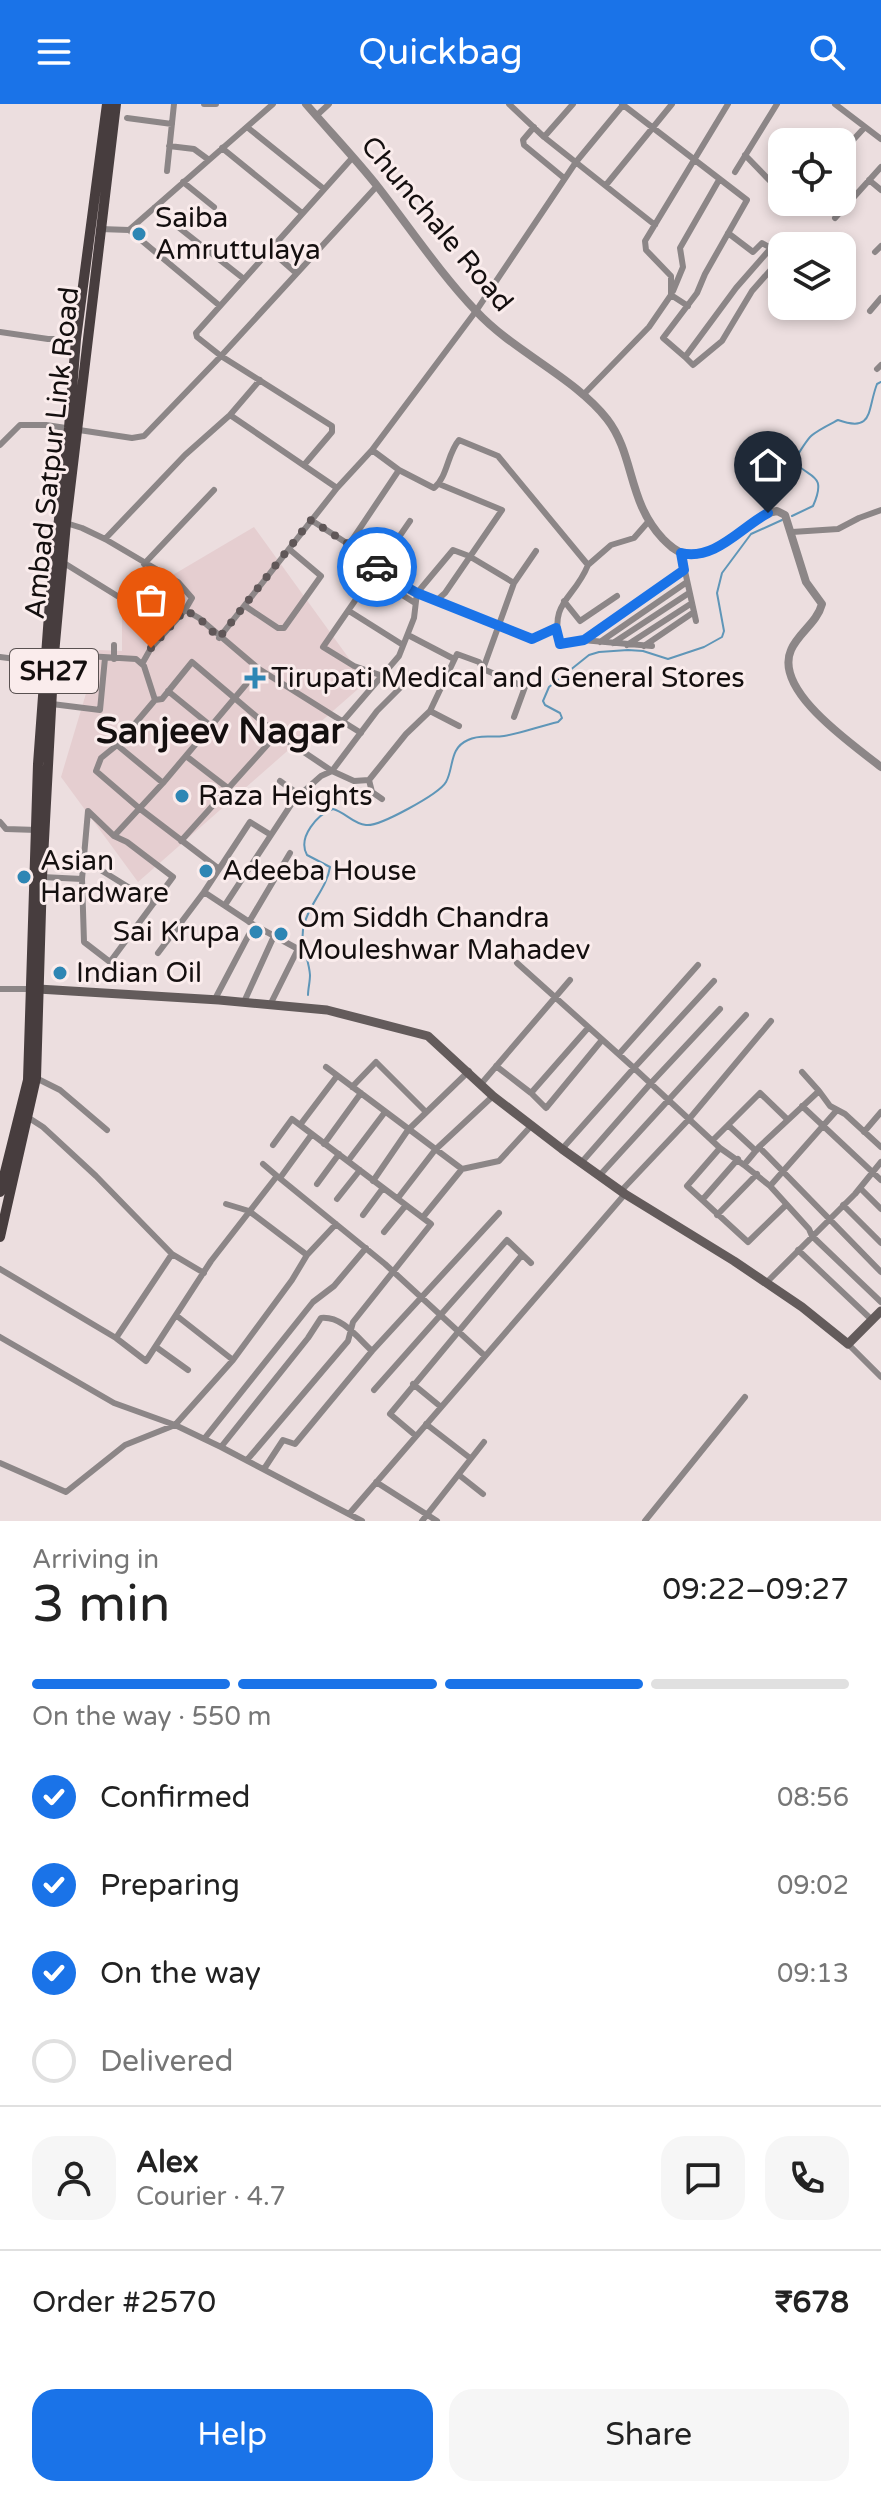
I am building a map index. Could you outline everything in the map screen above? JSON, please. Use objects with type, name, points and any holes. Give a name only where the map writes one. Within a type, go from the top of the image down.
[{"type":"main road","name":"Ambad Satpur Link Road","points":[[96,229],[107,104]]},
{"type":"main road","name":"Ambad Satpur Link Road","points":[[0,1237],[36,1078],[38,877],[50,657],[81,339],[116,104]]},
{"type":"main road","name":"Ambad Satpur Link Road","points":[[40,831],[52,704],[50,657],[64,563],[62,523]]},
{"type":"main road","name":"Ambad Satpur Link Road","points":[[0,1192],[28,1080],[35,989]]},
{"type":"main road","points":[[35,989],[215,999],[327,1010],[428,1036],[493,1096],[581,1163],[766,1283],[848,1344],[881,1311]]},
{"type":"street","points":[[167,171],[174,104]]},
{"type":"street","points":[[204,104],[216,104]]},
{"type":"street","points":[[129,230],[273,104]]},
{"type":"street","name":"Chunchale Road","points":[[306,104],[377,186],[476,311],[602,413],[617,434],[648,522],[681,553]]},
{"type":"street","points":[[316,116],[329,104]]},
{"type":"street","points":[[509,104],[544,137],[655,225]]},
{"type":"street","points":[[219,638],[337,488],[372,450],[476,311],[564,178],[622,104],[747,200],[688,306],[663,338],[693,365],[722,341],[752,291],[768,273]]},
{"type":"street","points":[[606,185],[672,104]]},
{"type":"street","points":[[671,295],[671,276],[644,247],[728,104]]},
{"type":"street","points":[[735,172],[777,104]]},
{"type":"street","points":[[835,104],[881,139]]},
{"type":"street","points":[[544,137],[571,105]]},
{"type":"street","points":[[127,118],[172,124]]},
{"type":"street","points":[[247,127],[324,189]]},
{"type":"street","points":[[534,127],[523,140],[524,145],[564,178]]},
{"type":"street","points":[[856,137],[865,127]]},
{"type":"street","points":[[169,146],[194,149],[209,160]]},
{"type":"street","points":[[222,148],[302,213]]},
{"type":"street","points":[[745,155],[768,179]]},
{"type":"street","points":[[304,465],[332,432],[332,426],[221,356],[196,335],[353,157]]},
{"type":"street","points":[[835,218],[881,167]]},
{"type":"street","points":[[583,395],[649,327],[671,295],[683,267],[680,248],[719,180]]},
{"type":"street","points":[[869,180],[881,190]]},
{"type":"street","points":[[183,182],[214,207]]},
{"type":"street","points":[[1,443],[20,425],[74,428],[132,438],[144,436],[377,186]]},
{"type":"street","points":[[154,208],[244,279]]},
{"type":"street","points":[[96,229],[129,230],[220,306]]},
{"type":"street","points":[[728,233],[753,252],[762,243],[768,246]]},
{"type":"street","points":[[270,250],[296,273]]},
{"type":"street","points":[[685,357],[736,288],[768,251]]},
{"type":"street","points":[[671,295],[688,306]]},
{"type":"street","points":[[870,311],[881,298]]},
{"type":"street","points":[[0,332],[48,339],[81,339]]},
{"type":"street","points":[[105,539],[185,455],[230,415],[260,380]]},
{"type":"street","points":[[230,415],[337,488]]},
{"type":"street","points":[[372,450],[399,470],[434,488],[439,484],[450,454],[459,440],[498,456],[588,565]]},
{"type":"street","points":[[350,543],[399,470]]},
{"type":"street","points":[[436,601],[445,593],[502,510],[439,484]]},
{"type":"street","points":[[144,564],[214,490]]},
{"type":"street","points":[[792,532],[838,529],[881,510]]},
{"type":"street","points":[[696,621],[681,553],[709,551],[754,520],[774,511],[785,515],[806,582],[822,604],[792,649],[788,661],[789,672],[802,695],[846,742],[881,767]]},
{"type":"street","points":[[311,520],[350,543],[417,593],[532,639],[556,628]]},
{"type":"street","points":[[380,675],[354,666],[323,647],[410,521]]},
{"type":"street","points":[[648,522],[634,538],[611,545],[588,565],[557,612],[556,628],[560,644],[584,640],[648,646],[694,612]]},
{"type":"street","points":[[62,523],[105,539],[178,582],[192,598],[151,648],[142,664]]},
{"type":"street","points":[[245,606],[278,628],[284,628],[321,576],[289,549]]},
{"type":"street","points":[[343,721],[380,675],[394,664],[414,618],[417,593],[453,550],[514,583]]},
{"type":"street","points":[[483,669],[514,583],[536,551]]},
{"type":"street","points":[[64,563],[169,628]]},
{"type":"street","points":[[584,640],[684,570]]},
{"type":"street","points":[[372,576],[415,603]]},
{"type":"street","points":[[600,642],[687,582]]},
{"type":"street","points":[[613,643],[689,593]]},
{"type":"street","points":[[564,601],[580,621],[617,596]]},
{"type":"street","points":[[627,645],[692,603]]},
{"type":"street","points":[[185,610],[199,618],[259,669],[361,733]]},
{"type":"street","points":[[349,611],[403,645]]},
{"type":"street","points":[[408,635],[454,659]]},
{"type":"street","points":[[114,645],[114,659]]},
{"type":"street","points":[[219,869],[96,771],[101,758],[117,745],[155,700],[162,699],[192,662],[277,734],[332,771],[354,781],[369,780],[406,734],[430,711],[457,654],[479,662],[483,669],[525,687],[514,717]]},
{"type":"street","points":[[0,657],[136,659],[142,664],[155,700]]},
{"type":"street","points":[[52,704],[100,710],[105,658]]},
{"type":"street","points":[[114,836],[259,669]]},
{"type":"street","points":[[303,792],[321,776],[332,771],[377,711],[402,686]]},
{"type":"street","points":[[168,691],[211,726]]},
{"type":"street","points":[[430,711],[459,726]]},
{"type":"street","points":[[181,841],[277,734]]},
{"type":"street","points":[[117,745],[163,783]]},
{"type":"street","points":[[186,756],[229,789]]},
{"type":"street","points":[[369,780],[372,792],[382,799]]},
{"type":"street","points":[[225,905],[298,794],[280,781]]},
{"type":"street","points":[[88,811],[114,836],[127,842],[173,877],[110,962],[84,942],[83,859],[88,811]]},
{"type":"street","points":[[0,822],[6,829],[40,831]]},
{"type":"street","points":[[158,953],[204,892],[250,822],[271,835]]},
{"type":"street","points":[[215,999],[251,923],[290,853]]},
{"type":"street","points":[[83,859],[154,903]]},
{"type":"street","points":[[38,877],[82,879]]},
{"type":"street","points":[[204,892],[298,949],[270,1005]]},
{"type":"street","points":[[244,1002],[274,936]]},
{"type":"street","points":[[517,963],[720,1148],[770,1186],[812,1236],[881,1302]]},
{"type":"street","points":[[619,1054],[698,965]]},
{"type":"street","points":[[481,1084],[570,980]]},
{"type":"street","points":[[562,1149],[714,981]]},
{"type":"street","points":[[0,989],[35,989]]},
{"type":"street","points":[[581,1163],[720,1009]]},
{"type":"street","points":[[600,1175],[746,1015]]},
{"type":"street","points":[[349,1514],[771,1021]]},
{"type":"street","points":[[531,1093],[588,1028]]},
{"type":"street","points":[[496,1066],[546,1108],[602,1040]]},
{"type":"street","points":[[352,1087],[376,1062],[425,1111]]},
{"type":"street","points":[[326,1067],[462,1169]]},
{"type":"street","points":[[373,1181],[408,1130],[469,1071]]},
{"type":"street","points":[[802,1072],[830,1106],[881,1147]]},
{"type":"street","points":[[300,1125],[337,1076]]},
{"type":"street","points":[[36,1078],[60,1090],[107,1130]]},
{"type":"street","points":[[744,1165],[819,1091]]},
{"type":"street","points":[[324,1144],[361,1093]]},
{"type":"street","points":[[713,1140],[760,1093],[788,1120]]},
{"type":"street","points":[[398,1198],[435,1150],[493,1096]]},
{"type":"street","points":[[802,1106],[881,1180]]},
{"type":"street","points":[[770,1186],[837,1110]]},
{"type":"street","points":[[348,1161],[385,1112]]},
{"type":"street","points":[[864,1132],[881,1112]]},
{"type":"street","points":[[29,1118],[96,1176],[172,1254],[204,1273]]},
{"type":"street","points":[[247,1460],[348,1341],[353,1322],[431,1224],[292,1119],[273,1145]]},
{"type":"street","points":[[423,1217],[462,1169],[499,1161],[532,1125]]},
{"type":"street","points":[[728,1125],[783,1172],[881,1272]]},
{"type":"street","points":[[0,1269],[116,1338],[146,1361],[249,1211],[312,1134]]},
{"type":"street","points":[[720,1148],[687,1186],[748,1242],[786,1205]]},
{"type":"street","points":[[317,1184],[339,1154]]},
{"type":"street","points":[[703,1199],[738,1159]]},
{"type":"street","points":[[766,1283],[860,1188],[881,1162]]},
{"type":"street","points":[[263,1164],[395,1272],[485,1356]]},
{"type":"street","points":[[337,1199],[360,1170]]},
{"type":"street","points":[[717,1215],[757,1174]]},
{"type":"street","points":[[363,1215],[383,1188]]},
{"type":"street","points":[[860,1188],[881,1209]]},
{"type":"street","points":[[226,1204],[249,1211],[307,1255]]},
{"type":"street","points":[[384,1232],[406,1205]]},
{"type":"street","points":[[843,1205],[881,1243]]},
{"type":"street","points":[[264,1469],[283,1440],[295,1444],[372,1351],[499,1213]]},
{"type":"street","points":[[0,1463],[66,1492],[125,1445],[175,1425],[233,1360],[307,1255],[336,1224]]},
{"type":"street","points":[[374,1390],[507,1240],[531,1263]]},
{"type":"street","points":[[204,1439],[306,1309],[334,1286],[366,1248]]},
{"type":"street","points":[[798,1250],[872,1320]]},
{"type":"street","points":[[116,1338],[172,1254]]},
{"type":"street","points":[[416,1436],[390,1414],[522,1255]]},
{"type":"street","points":[[177,1316],[233,1360]]},
{"type":"street","points":[[221,1447],[321,1318],[331,1317],[372,1351]]},
{"type":"street","points":[[0,1337],[114,1403],[175,1425],[362,1521]]},
{"type":"street","points":[[848,1344],[881,1377]]},
{"type":"street","points":[[156,1347],[188,1370]]},
{"type":"street","points":[[413,1384],[441,1407]]},
{"type":"street","points":[[645,1521],[745,1397]]},
{"type":"street","points":[[426,1424],[470,1458]]},
{"type":"street","points":[[422,1521],[484,1442]]},
{"type":"street","points":[[459,1475],[483,1494]]},
{"type":"street","points":[[376,1482],[437,1521]]},
{"type":"shaded area","points":[[254,527],[366,682],[138,882],[61,777],[99,650],[122,651],[122,605]]},
{"type":"waterway","points":[[792,516],[813,506],[817,495],[817,482],[794,461],[804,445],[816,432],[838,420],[858,424],[864,421],[877,384],[881,382]]},
{"type":"waterway","points":[[308,995],[310,975],[303,932],[306,917],[330,867],[307,855],[305,841],[316,821],[333,809],[361,824],[383,821],[441,787],[446,782],[458,748],[468,740],[511,735],[558,722],[562,718],[560,713],[543,701],[549,687],[589,655],[628,650],[668,659],[704,647],[722,637],[724,631],[717,593],[722,573],[751,534],[782,520]]},
{"type":"way so far","points":[[151,648],[185,610],[199,618],[219,638],[311,520],[350,543],[379,564],[377,567]]},
{"type":"place","name":"Saiba Amruttulaya","points":[[139,234]]},
{"type":"place","name":"Tirupati Medical and General Stores","points":[[255,678]]},
{"type":"place","name":"Raza Heights","points":[[182,796]]},
{"type":"place","name":"Adeeba House","points":[[206,871]]},
{"type":"place","name":"Asian Hardware","points":[[24,877]]},
{"type":"place","name":"Sai Krupa","points":[[256,932]]},
{"type":"place","name":"Om Siddh Chandra Mouleshwar Mahadev","points":[[281,934]]},
{"type":"place","name":"Indian Oil","points":[[60,973]]},
{"type":"district","name":"Sanjeev Nagar","points":[[220,731]]},
{"type":"route","points":[[377,567],[375,569],[417,593],[532,639],[556,628],[560,644],[584,640],[684,570],[681,553],[688,555],[709,551],[768,513]]}]
